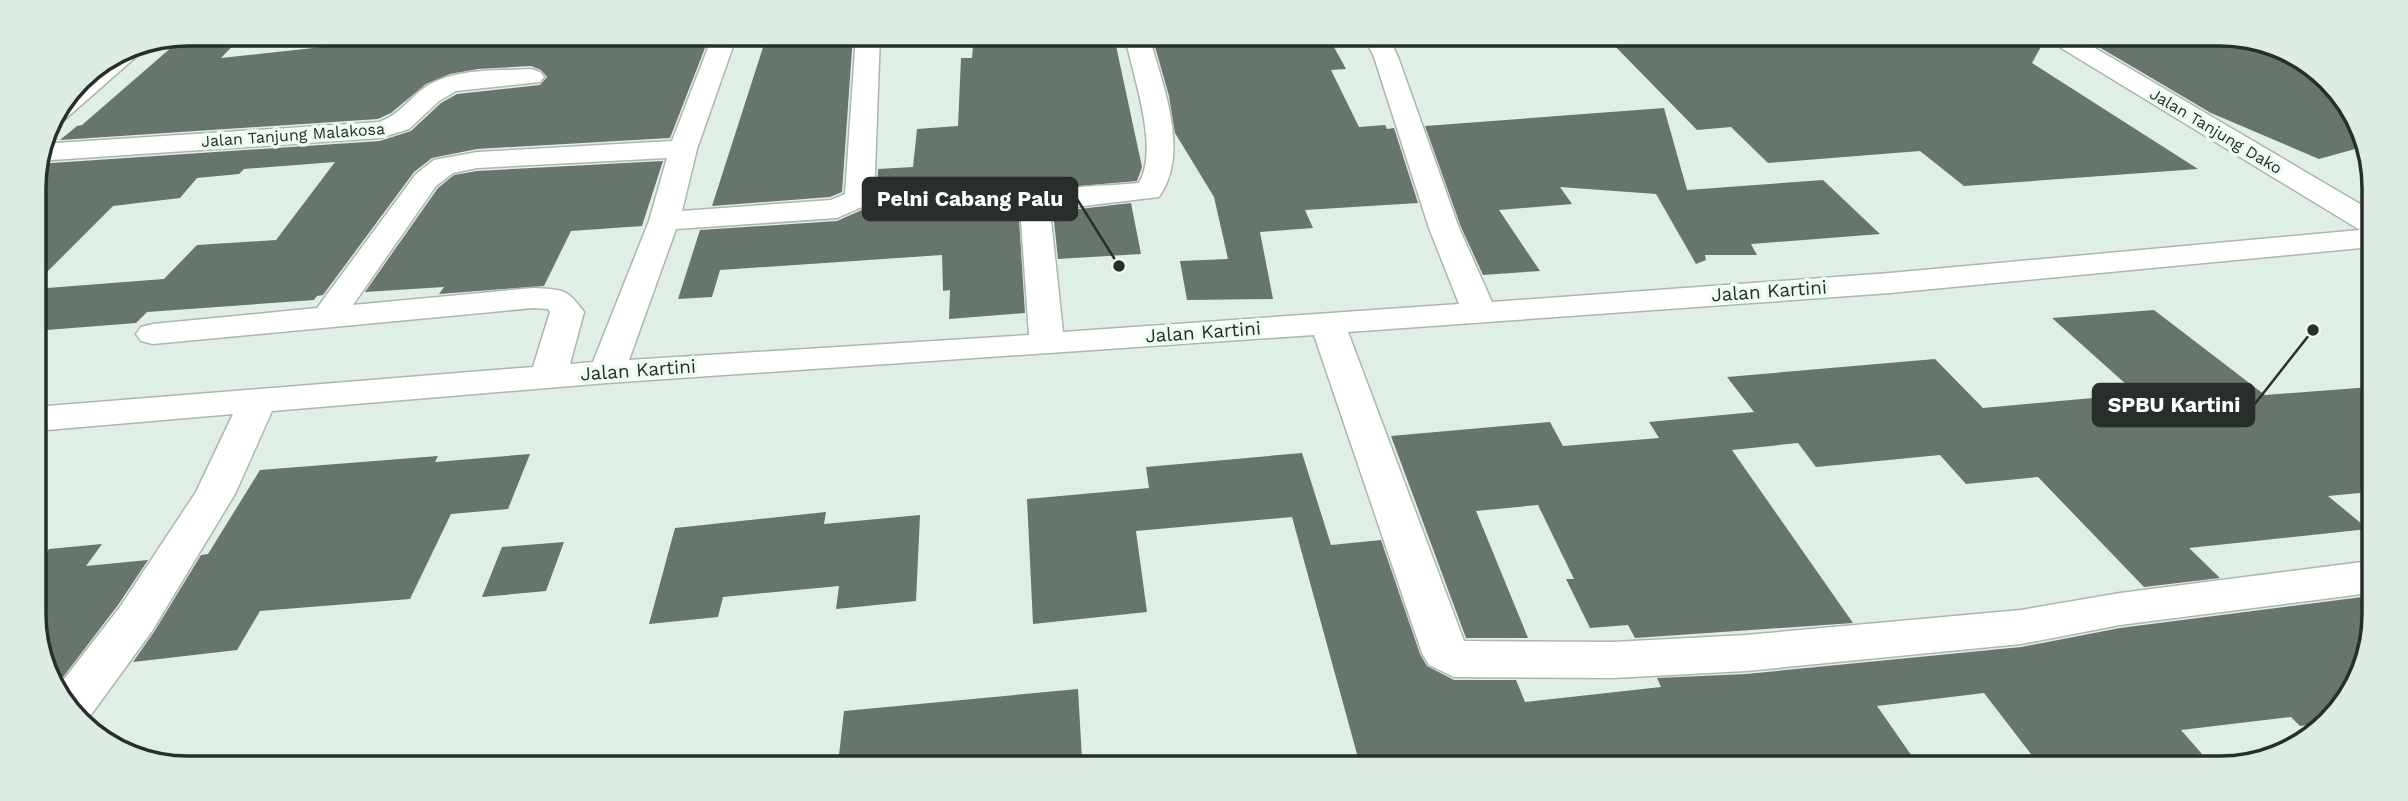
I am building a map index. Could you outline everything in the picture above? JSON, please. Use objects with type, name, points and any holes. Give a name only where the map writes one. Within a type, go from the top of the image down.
[{"type":"street","points":[[607,372],[664,221],[683,149],[721,46]]},
{"type":"street","points":[[664,221],[837,209],[859,198],[867,46]]},
{"type":"street","points":[[1047,344],[1035,206],[1047,201],[1149,191],[1153,187],[1158,170],[1154,108],[1139,46]]},
{"type":"street","points":[[1381,46],[1444,228],[1479,311]]},
{"type":"street","name":"Jalan Tanjung Dako","points":[[2074,46],[2362,218]]},
{"type":"street","name":"Jalan Tanjung Malakosa","points":[[50,152],[380,130],[407,121],[436,92],[451,85],[531,76]]},
{"type":"street","points":[[328,317],[426,180],[444,166],[491,158],[683,149]]},
{"type":"street","name":"Jalan Kartini","points":[[46,418],[607,372],[1047,344],[1890,283],[2362,239]]},
{"type":"street","points":[[153,334],[533,298],[558,300],[567,312],[548,378]]},
{"type":"street","points":[[1327,323],[1445,653],[1454,659],[1612,660],[1746,653],[2021,627],[2120,609],[2362,578]]},
{"type":"street","points":[[75,700],[136,620],[215,494],[257,402]]},
{"type":"building","points":[[233,46],[221,58],[332,46],[706,46],[670,138],[477,149],[432,158],[414,172],[323,295],[314,300],[147,312],[136,323],[46,330],[46,288],[164,279],[197,245],[276,240],[335,162],[244,169],[239,174],[197,178],[180,198],[113,206],[46,273],[48,163],[380,141],[411,131],[441,103],[457,94],[540,85],[547,77],[541,70],[531,66],[478,69],[450,74],[426,84],[391,113],[378,119],[60,140],[82,125],[172,47]]},
{"type":"building","points":[[763,46],[852,46],[842,192],[830,197],[712,206]]},
{"type":"building","points":[[973,46],[1116,46],[1142,167],[1137,181],[1056,188],[1027,197],[1018,204],[1025,313],[949,319],[950,290],[943,291],[942,255],[720,270],[712,297],[678,299],[700,230],[837,221],[871,206],[877,198],[878,169],[913,167],[917,129],[958,126],[961,58],[972,58]]},
{"type":"building","points":[[1155,46],[1333,46],[1346,69],[1331,70],[1359,127],[1385,125],[1387,129],[1394,128],[1418,203],[1305,210],[1313,228],[1260,232],[1273,299],[1187,300],[1180,261],[1228,259],[1214,197],[1175,133],[1169,96]]},
{"type":"building","points":[[1615,46],[2041,46],[2032,63],[2198,169],[1964,186],[1920,151],[1768,163],[1731,127],[1697,130]]},
{"type":"building","points":[[2097,46],[2239,47],[2275,56],[2307,75],[2321,87],[2339,109],[2357,149],[2319,159],[2211,113]]},
{"type":"building","points":[[1664,108],[1687,190],[1823,180],[1880,234],[1751,244],[1757,255],[1705,255],[1706,260],[1696,264],[1656,194],[1560,187],[1572,204],[1499,210],[1540,271],[1483,275],[1461,227],[1425,126]]},
{"type":"building","points":[[663,161],[642,226],[571,231],[544,286],[439,294],[444,287],[365,292],[438,188],[454,175],[477,171]]},
{"type":"building","points":[[1131,203],[1141,254],[1058,259],[1053,212]]},
{"type":"building","points":[[2154,310],[2265,395],[2362,388],[2362,493],[2328,496],[2362,524],[2362,530],[2189,548],[2220,578],[2144,587],[2038,477],[1966,484],[1940,455],[1816,467],[1798,443],[1732,450],[1853,623],[1635,638],[1628,625],[1590,628],[1566,579],[1574,579],[1538,505],[1476,511],[1528,638],[1466,638],[1391,436],[1550,422],[1563,446],[1659,438],[1649,422],[1754,412],[1727,377],[1935,359],[1983,408],[2137,394],[2052,318]]},
{"type":"building","points":[[1302,453],[1331,545],[1381,540],[1420,654],[1427,666],[1454,680],[1516,680],[1525,702],[1661,687],[1657,678],[1746,674],[2021,647],[2120,628],[2362,597],[2361,632],[2355,659],[2339,692],[2308,725],[2300,726],[2291,717],[2181,730],[2202,754],[2194,755],[2032,755],[1984,693],[1877,706],[1911,755],[1357,755],[1292,517],[1136,531],[1147,612],[1033,624],[1027,499],[1149,488],[1146,467]]},
{"type":"building","points":[[530,454],[508,509],[451,514],[410,599],[260,611],[237,650],[133,662],[201,555],[208,554],[260,470],[438,456],[435,462]]},
{"type":"building","points":[[826,512],[824,524],[920,515],[916,601],[836,609],[839,586],[723,597],[718,617],[649,624],[675,528]]},
{"type":"building","points":[[564,542],[546,591],[482,597],[502,547]]},
{"type":"building","points":[[102,544],[86,566],[148,560],[118,605],[62,679],[53,659],[46,623],[46,553],[49,549]]},
{"type":"building","points":[[1078,689],[1082,756],[839,756],[844,711]]},
{"type":"place","name":"Pelni Cabang Palu","points":[[1119,266]]},
{"type":"place","name":"SPBU Kartini","points":[[2313,330]]}]
